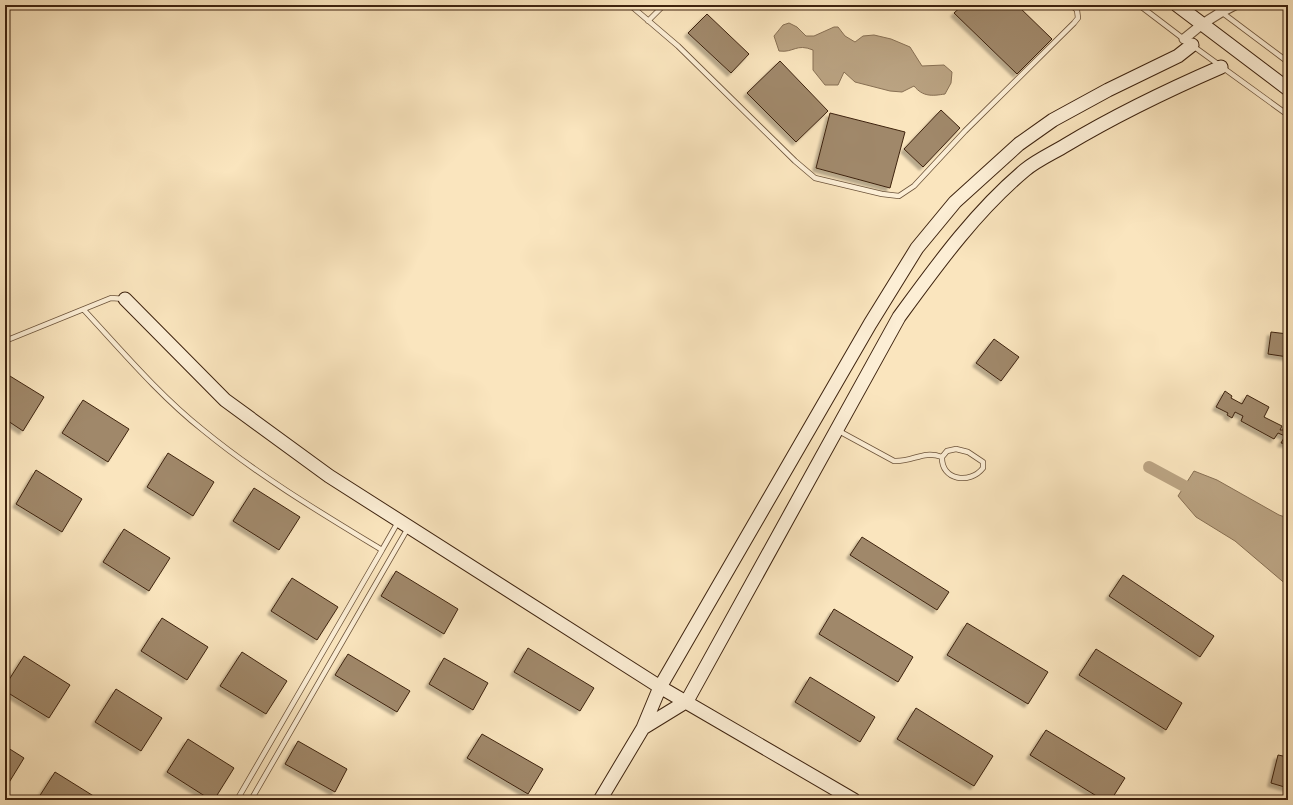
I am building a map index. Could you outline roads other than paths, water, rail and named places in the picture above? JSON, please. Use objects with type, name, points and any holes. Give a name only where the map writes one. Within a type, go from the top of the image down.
[{"type":"main road","points":[[1176,5],[1288,89]]},
{"type":"main road","points":[[600,800],[643,728],[660,687],[870,324],[917,248],[955,202],[1020,144],[1053,120],[1108,90],[1178,56],[1188,42]]},
{"type":"main road","points":[[643,728],[687,701],[899,317],[937,264],[977,216],[1026,169],[1096,127],[1221,67]]},
{"type":"main road","points":[[126,299],[225,400],[329,476],[660,687],[687,701],[854,800]]},
{"type":"street","points":[[1188,42],[1201,25],[1220,12],[1235,5]]},
{"type":"lane","points":[[630,5],[678,46],[794,162],[815,178],[882,194],[899,196],[914,186],[965,131],[1074,23],[1078,18],[1077,10],[1072,5]]},
{"type":"lane","points":[[648,21],[664,5]]},
{"type":"lane","points":[[1139,5],[1288,115]]},
{"type":"lane","points":[[1212,5],[1288,62]]},
{"type":"lane","points":[[5,341],[111,298],[126,299]]},
{"type":"lane","points":[[84,310],[171,402],[204,431],[279,486],[382,550]]},
{"type":"lane","points":[[837,430],[894,461],[903,462],[930,453],[942,456]]},
{"type":"lane","points":[[956,449],[968,452],[983,462],[983,468],[980,473],[971,477],[957,478],[948,474],[942,464],[942,456],[947,451],[956,449]]},
{"type":"lane","points":[[237,800],[382,550],[404,524]]},
{"type":"lane","points":[[251,800],[404,524]]},
{"type":"waterway","points":[[1149,467],[1199,494]]}]
